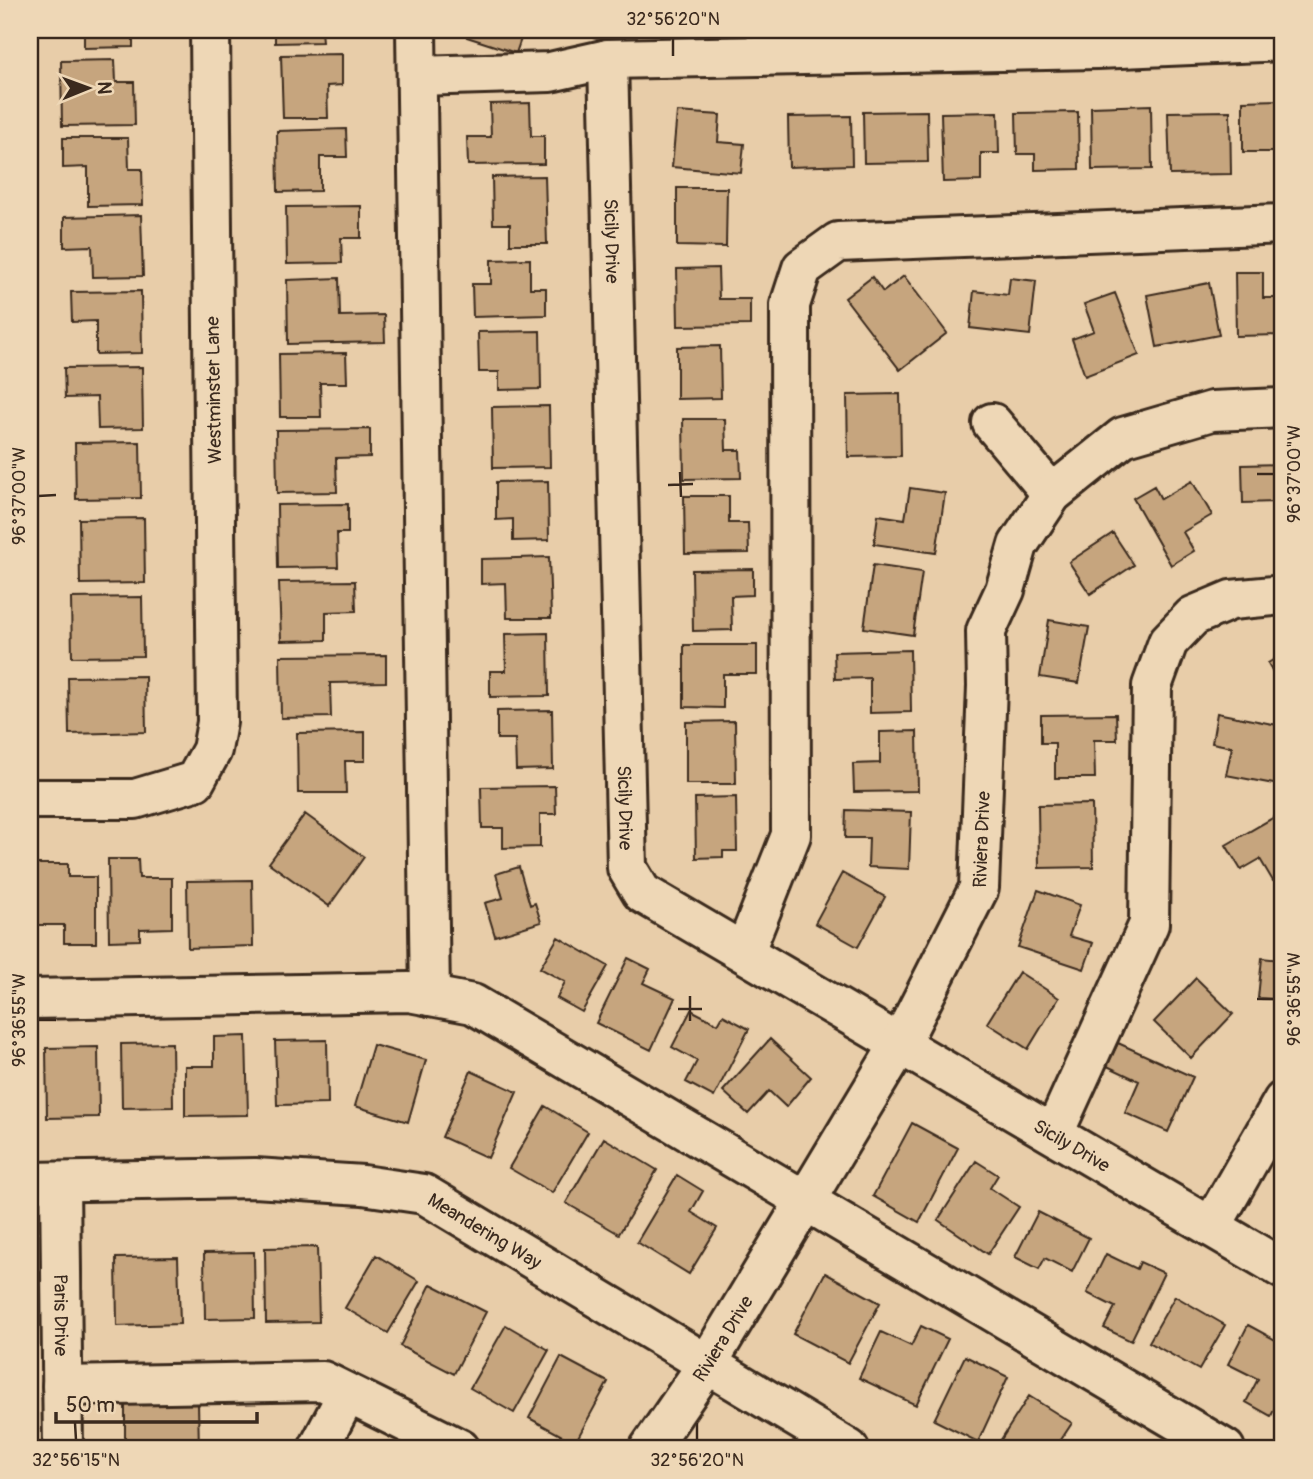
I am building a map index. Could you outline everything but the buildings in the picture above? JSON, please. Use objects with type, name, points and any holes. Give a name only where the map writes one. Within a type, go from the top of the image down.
[{"type":"street","name":"Westminster Lane","points":[[30,799],[135,799],[195,781],[212,750],[216,709],[210,30]]},
{"type":"street","points":[[416,30],[430,996]]},
{"type":"street","points":[[417,76],[550,72],[608,59],[1097,49],[1283,41]]},
{"type":"street","name":"Sicily Drive","points":[[608,59],[626,868],[642,893],[901,1042],[1283,1269]]},
{"type":"street","points":[[745,951],[791,835],[790,306],[802,268],[838,242],[1283,224]]},
{"type":"street","name":"Riviera Drive","points":[[649,1449],[706,1366],[901,1042],[979,888],[987,686],[986,631],[1005,590],[1018,545],[1052,494],[1123,438],[1212,411],[1283,408]]},
{"type":"street","points":[[992,423],[1052,494]]},
{"type":"street","points":[[1054,1133],[1149,924],[1152,686],[1168,642],[1193,616],[1231,600],[1283,595]]},
{"type":"street","points":[[30,999],[409,992],[473,1004],[1226,1449]]},
{"type":"street","points":[[1211,1227],[1283,1101]]},
{"type":"street","name":"Meandering Way","points":[[45,1182],[255,1178],[363,1185],[424,1194],[706,1366],[849,1449]]},
{"type":"street","name":"Paris Drive","points":[[45,1182],[62,1386],[63,1449]]},
{"type":"street","points":[[62,1386],[323,1381],[460,1449]]},
{"type":"street","points":[[318,1449],[347,1394]]}]
